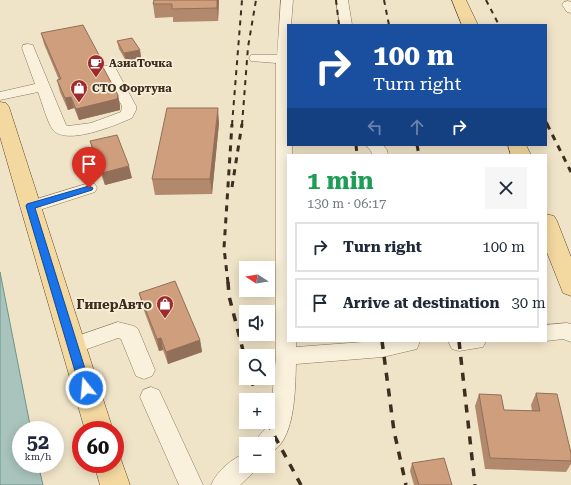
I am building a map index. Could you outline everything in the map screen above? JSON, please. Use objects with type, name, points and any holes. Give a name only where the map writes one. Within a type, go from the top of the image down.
[{"type":"main road","points":[[459,0],[470,24]]},
{"type":"main road","points":[[0,107],[96,421]]},
{"type":"main road","points":[[547,224],[571,287]]},
{"type":"main road","points":[[112,473],[115,485]]},
{"type":"street","points":[[272,437],[282,411],[286,356],[283,59],[287,0]]},
{"type":"street","points":[[342,0],[346,24]]},
{"type":"street","points":[[28,48],[59,127],[64,131],[73,131],[108,123],[127,115],[129,110],[109,69]]},
{"type":"street","points":[[256,58],[283,59]]},
{"type":"street","points":[[0,96],[43,87]]},
{"type":"street","points":[[30,206],[89,188]]},
{"type":"street","points":[[73,346],[118,330],[127,332],[131,335],[144,370]]},
{"type":"street","points":[[547,333],[567,331],[571,334]]},
{"type":"street","points":[[286,356],[384,349],[410,342]]},
{"type":"street","points":[[151,397],[191,485]]},
{"type":"street","points":[[223,485],[239,470]]},
{"type":"water","points":[[0,272],[29,421],[12,421],[12,473],[40,473],[43,485],[0,485]]},
{"type":"building","points":[[154,0],[217,0],[217,8],[172,9],[172,4],[153,4]]},
{"type":"building","points":[[83,25],[99,55],[98,58],[118,95],[117,99],[76,109],[71,97],[65,98],[57,80],[61,79],[41,33]]},
{"type":"building","points":[[132,38],[140,50],[124,53],[117,41]]},
{"type":"building","points":[[167,108],[218,108],[210,179],[152,179]]},
{"type":"building","points":[[117,135],[129,166],[102,173],[90,141]]},
{"type":"building","points":[[175,281],[200,340],[166,352],[161,338],[157,339],[139,293]]},
{"type":"building","points":[[536,393],[557,394],[571,453],[571,461],[490,458],[479,394],[501,395],[504,410],[540,411]]},
{"type":"building","points":[[444,458],[452,485],[419,485],[412,463]]},
{"type":"railway","points":[[232,125],[242,0]]},
{"type":"railway","points":[[242,125],[248,47],[256,0]]},
{"type":"railway","points":[[336,0],[339,24]]},
{"type":"railway","points":[[384,0],[389,24]]},
{"type":"railway","points":[[486,0],[498,24]]},
{"type":"railway","points":[[228,283],[224,248],[232,124]]},
{"type":"railway","points":[[232,187],[242,124]]},
{"type":"railway","points":[[547,124],[571,172]]},
{"type":"railway","points":[[356,146],[357,154]]},
{"type":"railway","points":[[417,146],[419,154]]},
{"type":"railway","points":[[228,282],[229,296],[243,349]]},
{"type":"railway","points":[[382,342],[394,431],[406,485]]},
{"type":"railway","points":[[459,342],[475,485]]},
{"type":"railway","points":[[253,385],[256,393]]},
{"type":"railway","points":[[271,429],[301,485]]},
{"type":"place","name":"АзиаТочка","points":[[96,78]]},
{"type":"place","name":"СТО Фортуна","points":[[79,103]]},
{"type":"place","name":"ГиперАвто","points":[[165,319]]},
{"type":"route","points":[[86,388],[30,206],[89,188]]}]
